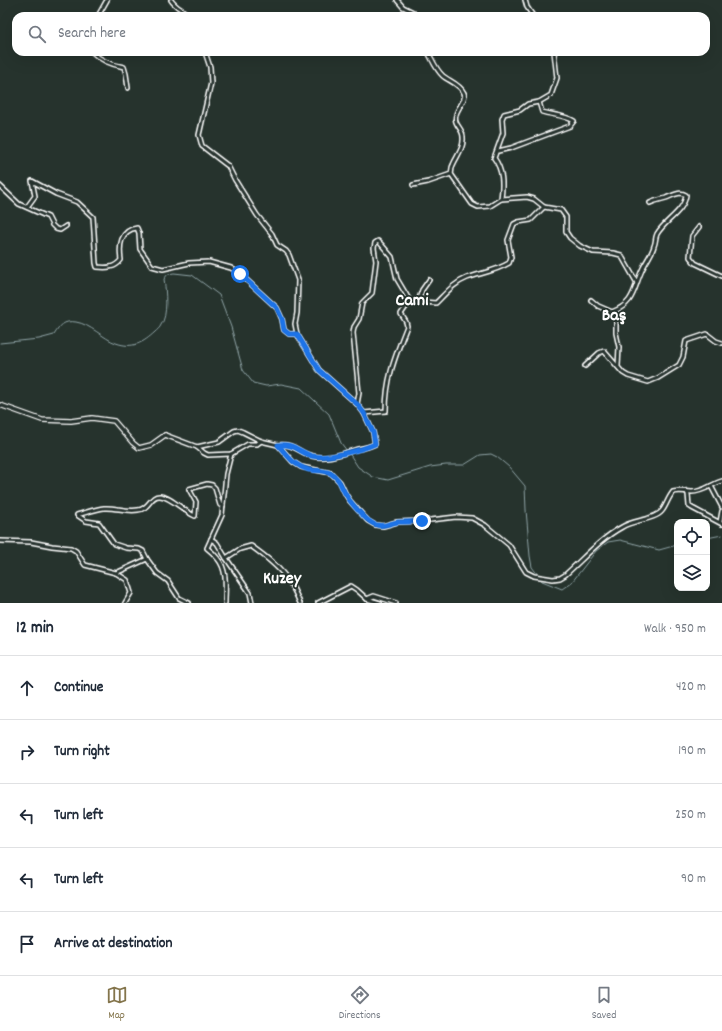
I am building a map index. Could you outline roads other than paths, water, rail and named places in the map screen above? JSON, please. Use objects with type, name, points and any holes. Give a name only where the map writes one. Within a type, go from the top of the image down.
[{"type":"street","points":[[100,12],[107,0]]},
{"type":"street","points":[[171,0],[175,6],[186,12]]},
{"type":"street","points":[[397,0],[403,7],[413,12]]},
{"type":"street","points":[[525,0],[530,12]]},
{"type":"street","points":[[97,56],[114,65],[124,67],[128,88]]},
{"type":"street","points":[[197,447],[219,442],[234,431],[238,430],[261,441],[278,445],[286,444],[314,456],[337,456],[375,444],[373,432],[364,413],[357,404],[319,370],[297,334],[295,324],[297,313],[298,280],[289,255],[277,245],[272,234],[257,215],[228,166],[202,146],[199,135],[211,83],[210,68],[206,56]]},
{"type":"street","points":[[430,56],[440,73],[455,83],[464,93],[465,99],[456,111],[455,118],[456,124],[463,134],[463,143],[460,153],[452,166],[451,174],[472,204],[478,207],[490,206],[501,199],[528,197],[534,199],[544,207],[561,210],[566,217],[566,232],[570,238],[580,246],[593,252],[613,253],[620,256],[637,283]]},
{"type":"street","points":[[501,199],[503,186],[501,172],[494,158],[498,151],[503,133],[502,119],[504,114],[520,110],[528,104],[539,102],[552,95],[557,78],[554,56]]},
{"type":"street","points":[[498,151],[511,148],[570,126],[574,121],[566,117],[542,112],[539,102]]},
{"type":"street","points":[[413,184],[428,182],[451,174]]},
{"type":"street","points":[[27,207],[35,196],[32,181],[56,194],[77,202],[93,217],[96,263],[98,267],[113,267],[118,264],[121,260],[120,248],[122,238],[132,228],[137,228],[139,233],[140,249],[152,266],[163,269],[209,262],[231,268],[240,274],[277,308],[282,319],[284,330],[289,334],[297,334]]},
{"type":"street","points":[[0,186],[20,204],[48,218],[52,225],[58,230],[66,226]]},
{"type":"street","points":[[591,300],[598,306],[612,312],[621,309],[626,304],[636,290],[642,269],[654,247],[656,235],[686,201],[686,195],[676,194],[666,198],[657,199],[650,203]]},
{"type":"street","points":[[410,301],[436,303],[454,284],[509,263],[511,257],[508,240],[514,224],[531,220],[544,207]]},
{"type":"street","points":[[699,227],[692,236],[690,257],[695,263],[722,276]]},
{"type":"street","points":[[357,404],[359,393],[353,333],[354,327],[359,318],[362,303],[372,292],[376,260],[374,248],[375,243],[378,241],[392,257],[397,279],[410,301]]},
{"type":"street","points":[[418,302],[422,290],[429,280]]},
{"type":"street","points":[[364,413],[386,412],[388,380],[407,326],[401,314],[410,301]]},
{"type":"street","points":[[612,312],[616,321],[616,333],[619,347],[618,366]]},
{"type":"street","points":[[585,366],[599,353],[606,351],[623,373],[648,382],[658,378],[679,365],[688,339],[707,334],[716,341],[722,343]]},
{"type":"street","points":[[0,405],[42,420],[71,421],[92,418],[114,421],[139,448],[150,445],[165,435],[197,447],[199,450],[208,455],[231,454],[248,444],[257,444],[261,441]]},
{"type":"street","points":[[278,445],[293,462],[301,467],[310,470],[327,472],[335,476],[340,482],[350,501],[368,521],[374,525],[383,526],[397,522],[456,517],[472,518],[485,525],[509,545],[526,572],[536,576],[553,579],[560,578],[599,543],[622,526],[634,521],[658,515],[673,492],[686,490],[692,492],[722,481]]},
{"type":"street","points":[[225,603],[225,579],[222,568],[219,560],[207,548],[222,515],[226,474],[231,454]]},
{"type":"street","points":[[188,603],[179,598],[168,581],[157,573],[147,559],[143,550],[126,548],[114,544],[99,523],[86,521],[77,515],[104,508],[127,511],[139,510],[146,507],[154,497],[160,496],[167,498],[195,516],[196,502],[189,488],[207,484],[212,485],[220,505],[223,506]]},
{"type":"street","points":[[711,486],[722,506]]},
{"type":"street","points":[[686,490],[688,494],[689,506],[692,508],[721,523],[722,511]]},
{"type":"street","points":[[211,539],[217,543],[250,593],[252,603]]},
{"type":"street","points":[[0,541],[31,542],[71,548],[76,551],[85,564],[116,573],[127,580],[131,592],[125,603]]},
{"type":"street","points":[[226,558],[240,548],[251,546],[264,555],[281,571],[290,582],[300,603]]},
{"type":"street","points":[[116,573],[147,559]]},
{"type":"street","points":[[318,603],[351,586],[367,599],[380,603]]},
{"type":"street","points":[[367,599],[374,596],[396,603]]},
{"type":"waterway","points":[[0,343],[39,339],[54,335],[62,324],[76,322],[92,328],[116,343],[122,345],[137,344],[155,332],[163,321],[166,303],[164,279],[168,274],[174,273],[192,275],[219,295],[231,327],[243,370],[253,383],[266,386],[281,384],[301,388],[329,414],[341,443],[347,451]]},
{"type":"waterway","points":[[349,453],[358,467],[373,477],[388,480],[430,467],[464,465],[480,455],[491,454],[497,457],[509,467],[525,486],[530,556],[532,567],[538,575]]},
{"type":"waterway","points":[[710,537],[722,535]]},
{"type":"waterway","points":[[540,578],[542,581],[562,589],[572,582],[596,551],[608,542],[620,540],[659,550],[674,546]]},
{"type":"district","name":"Cami","points":[[412,301]]},
{"type":"district","name":"Baş","points":[[614,316]]},
{"type":"district","name":"Kuzey","points":[[282,579]]}]
